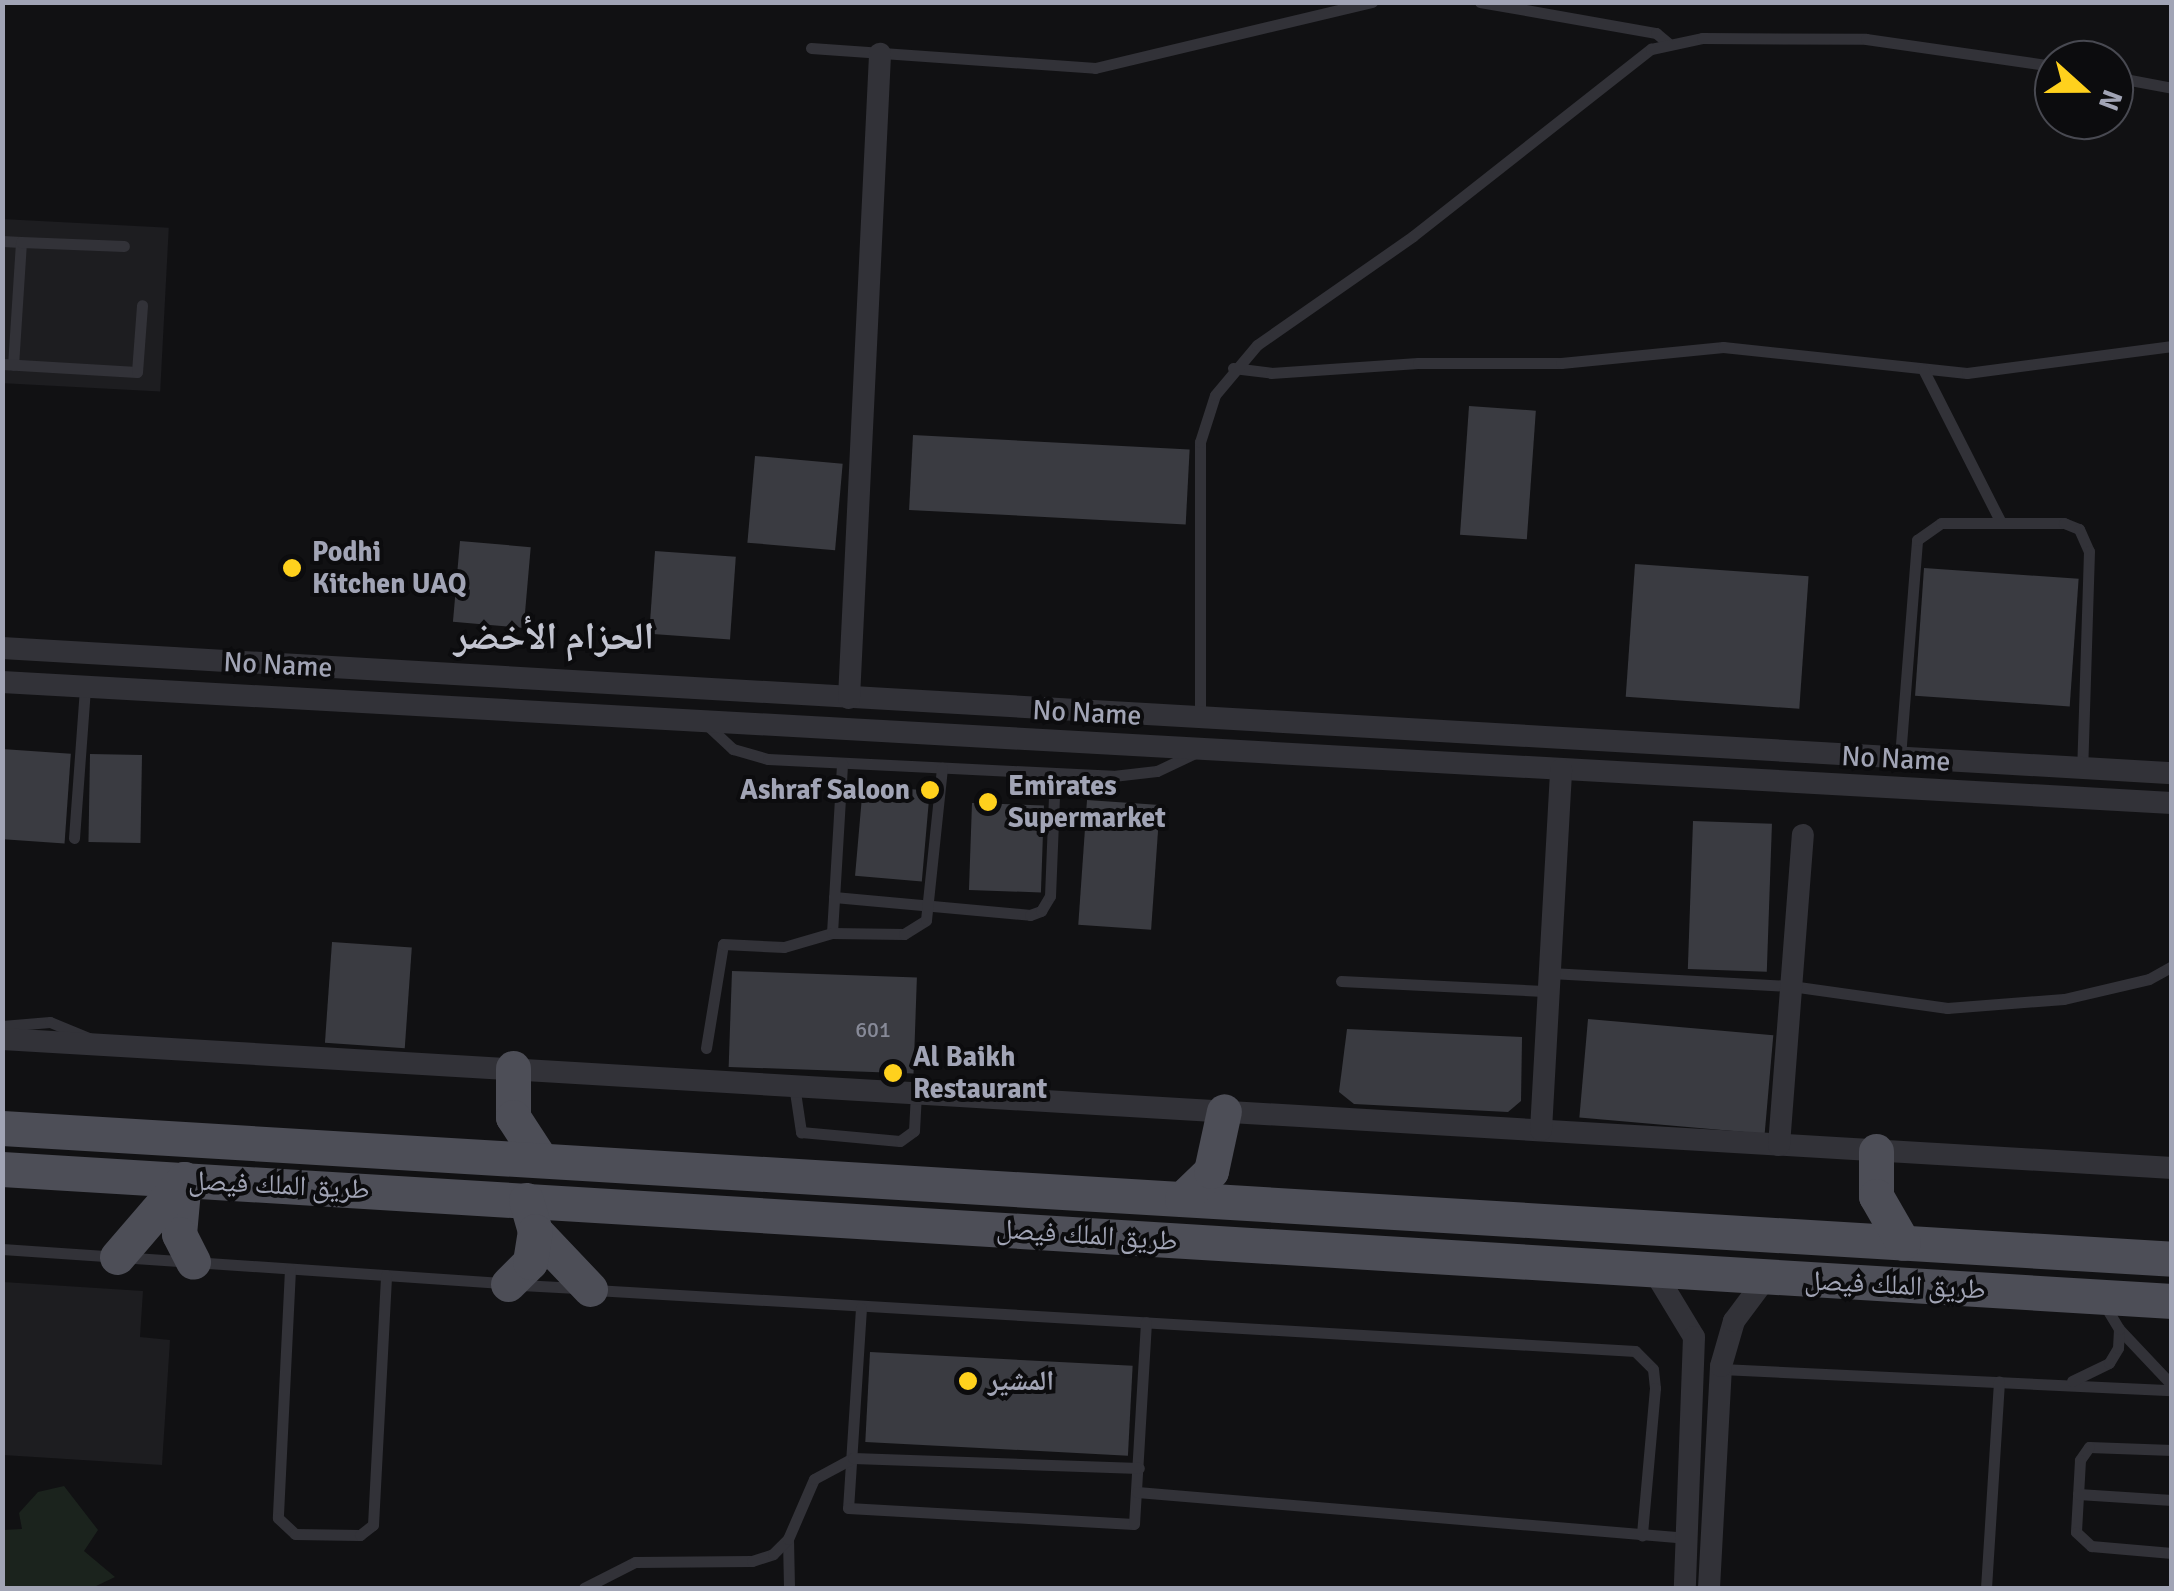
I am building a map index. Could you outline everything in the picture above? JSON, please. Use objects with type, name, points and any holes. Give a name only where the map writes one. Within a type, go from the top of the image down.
[{"type":"main road","points":[[513,1068],[512,1117],[540,1160]]},
{"type":"main road","points":[[1182,1199],[1211,1171],[1224,1111]]},
{"type":"main road","name":"طريق الملك فيصل","points":[[2,1128],[2172,1259]]},
{"type":"main road","points":[[1876,1150],[1880,1210],[1903,1242]]},
{"type":"main road","name":"طريق الملك فيصل","points":[[2,1168],[184,1179],[530,1216],[1654,1271],[2172,1301]]},
{"type":"main road","points":[[116,1256],[184,1179]]},
{"type":"main road","points":[[184,1179],[179,1234],[193,1262]]},
{"type":"main road","points":[[508,1284],[530,1262],[530,1216]]},
{"type":"main road","points":[[530,1216],[590,1290]]},
{"type":"street","points":[[849,698],[880,54]]},
{"type":"street","name":"No Name","points":[[2,648],[2172,773]]},
{"type":"street","name":"No Name","points":[[2,682],[1196,752],[2172,803]]},
{"type":"street","points":[[1541,1130],[1560,770]]},
{"type":"street","points":[[1779,1145],[1803,834]]},
{"type":"street","points":[[2,1039],[2172,1168]]},
{"type":"street","points":[[1654,1271],[1694,1337],[1685,1588]]},
{"type":"street","points":[[1709,1588],[1721,1369],[1734,1321],[1766,1278]]},
{"type":"street","points":[[1688,1538],[1712,1538]]},
{"type":"lane","points":[[811,48],[1109,67],[1372,2]]},
{"type":"lane","points":[[1480,2],[1651,32],[1668,43]]},
{"type":"lane","points":[[1200,719],[1200,442],[1216,396],[1234,368],[1469,193],[1621,67],[1668,43],[1904,41],[2034,63]]},
{"type":"lane","points":[[2134,81],[2172,88]]},
{"type":"lane","points":[[2,240],[124,246]]},
{"type":"lane","points":[[20,242],[8,364],[137,372],[142,305]]},
{"type":"lane","points":[[1234,368],[1271,374],[1418,363],[1561,363],[1723,347],[1924,369],[1992,372],[2172,346]]},
{"type":"lane","points":[[1924,369],[2000,521]]},
{"type":"lane","points":[[1900,759],[1917,540],[1941,523],[2000,521],[2072,525],[2088,543],[2082,769]]},
{"type":"lane","points":[[74,838],[85,687]]},
{"type":"lane","points":[[706,724],[744,754],[942,768],[1135,775],[1196,752]]},
{"type":"lane","points":[[832,932],[842,762]]},
{"type":"lane","points":[[706,1048],[720,946],[784,947],[832,932],[904,934],[917,930],[930,906],[942,768]]},
{"type":"lane","points":[[834,898],[1030,915],[1045,906],[1055,773]]},
{"type":"lane","points":[[1341,981],[1791,986],[1868,1002],[1986,1007],[2102,992],[2172,966]]},
{"type":"lane","points":[[2,1026],[50,1022],[100,1044]]},
{"type":"lane","points":[[794,1086],[802,1132],[900,1141],[914,1131],[916,1093]]},
{"type":"lane","points":[[2,1249],[862,1308],[1635,1352],[1654,1369],[1655,1388],[1642,1534]]},
{"type":"lane","points":[[290,1269],[278,1512],[280,1524],[295,1534],[360,1535],[373,1525],[386,1275]]},
{"type":"lane","points":[[2099,1296],[2119,1330],[2172,1387]]},
{"type":"lane","points":[[862,1308],[848,1508],[1134,1524],[1146,1322]]},
{"type":"lane","points":[[2069,1382],[2108,1364],[2119,1330]]},
{"type":"lane","points":[[1721,1369],[2172,1387]]},
{"type":"lane","points":[[1986,1588],[1999,1382]]},
{"type":"lane","points":[[2172,1450],[2089,1447],[2080,1460],[2078,1494],[2079,1540],[2172,1552]]},
{"type":"lane","points":[[789,1588],[788,1539],[806,1489],[832,1465],[853,1458],[1139,1468]]},
{"type":"lane","points":[[1137,1492],[1688,1538]]},
{"type":"lane","points":[[2078,1494],[2172,1500]]},
{"type":"lane","points":[[584,1588],[635,1562],[763,1559],[788,1539]]},
{"type":"shaded area","points":[[2,219],[169,228],[160,392],[2,383]]},
{"type":"shaded area","points":[[3,1282],[143,1291],[140,1337],[170,1340],[162,1465],[3,1455]]},
{"type":"shaded area","points":[[64,1486],[98,1530],[84,1551],[115,1577],[92,1588],[3,1588],[3,1530],[22,1529],[19,1513],[38,1492]]},
{"type":"building","points":[[1469,406],[1536,411],[1527,539],[1460,535]]},
{"type":"building","points":[[913,435],[1190,449],[1186,524],[909,510]]},
{"type":"building","points":[[755,456],[843,464],[835,550],[747,543]]},
{"type":"building","points":[[460,541],[531,547],[524,628],[453,622]]},
{"type":"building","points":[[655,551],[736,557],[730,639],[649,634]]},
{"type":"building","points":[[1635,564],[1809,576],[1799,709],[1626,697]]},
{"type":"building","points":[[1924,568],[2079,579],[2070,707],[1915,696]]},
{"type":"building","points":[[2,749],[71,754],[65,844],[2,839]]},
{"type":"building","points":[[90,754],[142,755],[140,843],[88,842]]},
{"type":"building","points":[[863,785],[930,791],[922,881],[855,876]]},
{"type":"building","points":[[1087,800],[1160,805],[1151,930],[1078,925]]},
{"type":"building","points":[[972,803],[1044,806],[1041,892],[969,890]]},
{"type":"building","points":[[1693,821],[1772,824],[1767,972],[1688,969]]},
{"type":"building","points":[[332,942],[412,948],[405,1048],[325,1043]]},
{"type":"building","points":[[732,971],[917,977],[914,1073],[729,1067]]},
{"type":"building","points":[[1588,1019],[1773,1035],[1765,1134],[1579,1118]]},
{"type":"building","points":[[1347,1029],[1522,1037],[1521,1101],[1508,1112],[1354,1104],[1339,1092]]},
{"type":"building","points":[[870,1352],[1133,1366],[1128,1456],[865,1442]]},
{"type":"place","name":"Podhi Kitchen UAQ","points":[[292,568]]},
{"type":"place","name":"Ashraf Saloon","points":[[930,790]]},
{"type":"place","name":"Emirates Supermarket","points":[[988,802]]},
{"type":"place","name":"Al Baikh Restaurant","points":[[893,1073]]},
{"type":"place","name":"المشير","points":[[968,1381]]},
{"type":"district","name":"الحزام الأخضر","points":[[554,637]]}]
